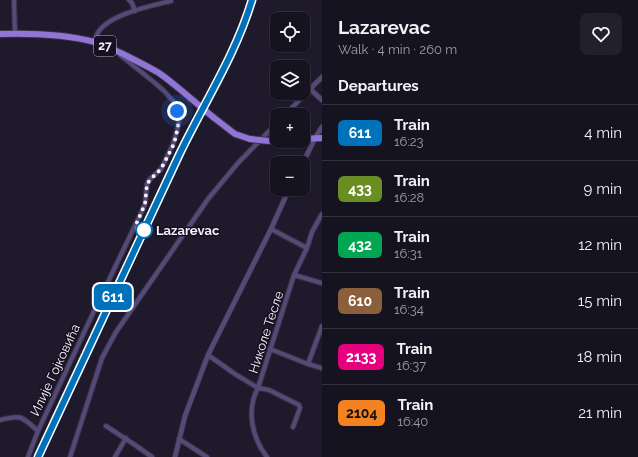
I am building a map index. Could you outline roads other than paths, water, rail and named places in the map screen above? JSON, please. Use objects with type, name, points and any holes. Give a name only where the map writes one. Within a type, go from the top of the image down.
[{"type":"main road","name":"27","points":[[0,34],[51,34],[95,42],[139,62],[159,74],[178,87],[235,134],[250,139],[270,141]]},
{"type":"street","points":[[14,0],[16,33]]},
{"type":"street","points":[[129,0],[135,11]]},
{"type":"street","points":[[95,42],[97,34],[112,20],[124,14],[171,1]]},
{"type":"street","name":"Илије Гојковића","points":[[28,457],[38,431],[94,310],[142,213],[145,204],[147,184],[161,169],[174,144],[177,131],[179,120],[174,102],[156,83],[116,51]]},
{"type":"street","points":[[322,77],[310,89],[322,100]]},
{"type":"street","points":[[292,108],[299,100]]},
{"type":"street","points":[[319,138],[322,127]]},
{"type":"street","points":[[70,457],[102,358],[116,332],[208,199],[238,162],[270,130]]},
{"type":"street","points":[[307,156],[322,132]]},
{"type":"street","points":[[175,457],[185,416],[208,355],[286,196]]},
{"type":"street","name":"Николе Тесле","points":[[267,457],[258,444],[254,433],[252,408],[255,394],[294,275],[307,248],[312,232],[322,214]]},
{"type":"street","points":[[270,229],[307,248]]},
{"type":"street","points":[[294,275],[322,283]]},
{"type":"street","points":[[308,364],[322,326]]},
{"type":"street","points":[[270,349],[322,368]]},
{"type":"street","points":[[208,355],[258,388],[269,390],[299,405],[300,408],[293,427]]},
{"type":"street","points":[[0,420],[18,416],[38,431]]},
{"type":"street","points":[[106,426],[126,438],[152,457]]},
{"type":"street","points":[[115,457],[126,438]]},
{"type":"street","points":[[179,439],[207,457]]},
{"type":"railway","points":[[38,457],[180,153],[229,59],[252,0]]},
{"type":"train","name":"611","points":[[38,457],[181,151],[227,62],[247,18],[252,0]]},
{"type":"place","name":"Lazarevac","points":[[144,230]]}]
